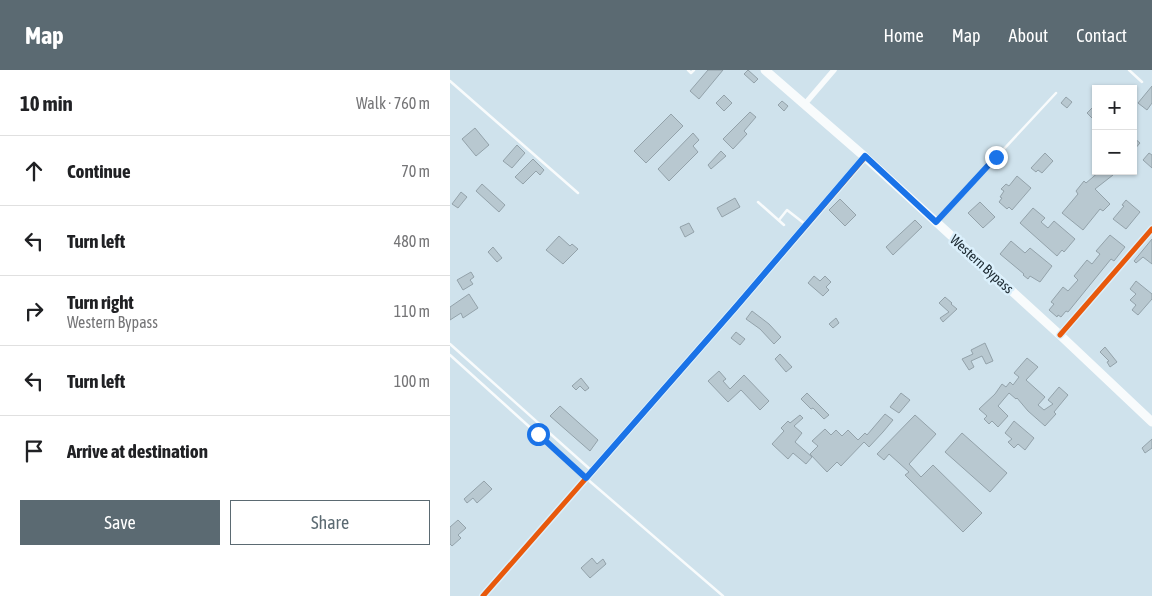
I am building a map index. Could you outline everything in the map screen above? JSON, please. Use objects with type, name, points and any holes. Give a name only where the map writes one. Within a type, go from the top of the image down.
[{"type":"main road","name":"Western Bypass","points":[[765,70],[865,156],[1152,422]]},
{"type":"street","points":[[804,105],[834,70]]},
{"type":"street","points":[[484,596],[865,156]]},
{"type":"street","points":[[1060,335],[1152,229]]},
{"type":"lane","points":[[688,70],[691,73],[694,70]]},
{"type":"lane","points":[[1129,70],[1142,82]]},
{"type":"lane","points":[[450,81],[578,193]]},
{"type":"lane","points":[[936,222],[1056,93]]},
{"type":"lane","points":[[758,202],[784,225]]},
{"type":"lane","points":[[779,220],[787,210],[806,225]]},
{"type":"lane","points":[[450,344],[592,470]]},
{"type":"lane","points":[[450,355],[586,478],[723,596]]},
{"type":"building","points":[[708,70],[723,70],[699,99],[690,91]]},
{"type":"building","points":[[748,70],[758,79],[754,83],[744,74]]},
{"type":"building","points":[[1152,86],[1152,103],[1147,110],[1138,103]]},
{"type":"building","points":[[724,95],[732,103],[724,111],[716,103]]},
{"type":"building","points":[[1066,97],[1072,102],[1067,108],[1061,103]]},
{"type":"building","points":[[782,101],[788,106],[784,111],[778,105]]},
{"type":"building","points":[[1092,108],[1092,118],[1087,113]]},
{"type":"building","points":[[750,112],[756,117],[744,131],[747,134],[733,149],[723,139]]},
{"type":"building","points":[[671,114],[683,126],[646,163],[634,151]]},
{"type":"building","points":[[475,128],[489,145],[476,156],[462,139]]},
{"type":"building","points":[[693,133],[699,140],[693,146],[698,152],[669,181],[658,169]]},
{"type":"building","points":[[517,145],[525,153],[512,168],[503,161]]},
{"type":"building","points":[[721,151],[726,156],[711,169],[708,165]]},
{"type":"building","points":[[1045,153],[1053,161],[1042,173],[1038,170],[1036,172],[1031,168]]},
{"type":"building","points":[[1149,153],[1152,155],[1152,168],[1143,160]]},
{"type":"building","points":[[533,159],[544,170],[540,175],[536,171],[523,184],[515,177]]},
{"type":"building","points":[[1095,175],[1113,175],[1095,189],[1110,204],[1103,211],[1100,209],[1083,230],[1062,213],[1078,194],[1076,191],[1084,181],[1086,183]]},
{"type":"building","points":[[1017,176],[1031,188],[1012,210],[1009,207],[1007,209],[999,202],[1004,191],[1001,189],[1006,184],[1009,186]]},
{"type":"building","points":[[482,184],[505,205],[499,212],[476,191]]},
{"type":"building","points":[[461,192],[467,197],[458,208],[452,204]]},
{"type":"building","points":[[735,198],[740,207],[722,217],[717,208]]},
{"type":"building","points":[[840,199],[856,215],[845,226],[829,210]]},
{"type":"building","points":[[1126,200],[1140,212],[1126,229],[1113,219],[1124,206],[1122,205]]},
{"type":"building","points":[[980,202],[995,217],[983,228],[968,213]]},
{"type":"building","points":[[1033,208],[1045,218],[1041,222],[1048,228],[1054,221],[1075,239],[1064,252],[1062,250],[1057,256],[1020,223]]},
{"type":"building","points":[[915,220],[922,227],[893,255],[886,247]]},
{"type":"building","points":[[689,223],[694,232],[685,237],[680,227]]},
{"type":"building","points":[[1110,235],[1125,247],[1114,261],[1111,259],[1068,312],[1066,311],[1061,317],[1058,315],[1057,317],[1049,310],[1054,304],[1051,302],[1063,287],[1068,291],[1078,280],[1074,276],[1087,260],[1092,264],[1100,254],[1096,251]]},
{"type":"building","points":[[559,236],[570,246],[572,244],[578,249],[563,264],[546,250]]},
{"type":"building","points":[[1152,239],[1152,264],[1143,257],[1136,263],[1134,261]]},
{"type":"building","points":[[1011,241],[1025,253],[1030,248],[1052,266],[1040,282],[1030,276],[1028,279],[1000,254]]},
{"type":"building","points":[[493,247],[502,258],[497,262],[488,252]]},
{"type":"building","points":[[471,272],[474,277],[470,280],[473,284],[463,290],[457,280]]},
{"type":"building","points":[[814,276],[820,281],[825,276],[831,282],[826,287],[829,290],[823,296],[808,283]]},
{"type":"building","points":[[1136,281],[1152,294],[1152,299],[1138,315],[1132,310],[1136,305],[1130,300],[1136,294],[1130,289]]},
{"type":"building","points":[[469,294],[478,308],[463,318],[461,313],[450,320],[450,307]]},
{"type":"building","points":[[945,297],[957,309],[943,322],[940,318],[949,312],[939,303]]},
{"type":"building","points":[[752,311],[769,324],[781,337],[774,344],[760,329],[746,319]]},
{"type":"building","points":[[836,318],[839,323],[833,328],[829,324]]},
{"type":"building","points":[[736,332],[745,339],[740,345],[731,338]]},
{"type":"building","points":[[985,343],[993,361],[986,364],[982,356],[971,361],[974,367],[969,370],[962,359],[973,354],[971,350]]},
{"type":"building","points":[[1105,347],[1117,362],[1110,367],[1107,362],[1109,361],[1100,352]]},
{"type":"building","points":[[780,354],[792,367],[786,372],[775,359]]},
{"type":"building","points":[[1027,358],[1038,367],[1026,380],[1045,397],[1038,405],[1044,410],[1053,404],[1048,400],[1059,387],[1068,395],[1054,412],[1056,414],[1045,426],[1017,398],[1009,393],[998,406],[1008,416],[998,427],[992,421],[989,424],[984,419],[987,416],[979,409],[995,394],[1002,384],[1006,387],[1010,382],[1013,385],[1019,377],[1014,373]]},
{"type":"building","points":[[719,371],[726,379],[723,381],[730,389],[744,375],[769,401],[760,410],[741,390],[728,402],[708,381]]},
{"type":"building","points":[[581,378],[589,388],[585,391],[580,386],[576,390],[572,386]]},
{"type":"building","points":[[807,393],[829,415],[824,419],[801,399]]},
{"type":"building","points":[[901,393],[910,400],[899,413],[890,407]]},
{"type":"building","points":[[560,406],[598,440],[590,451],[550,416]]},
{"type":"building","points":[[885,414],[893,420],[883,432],[869,447],[864,442],[841,466],[837,462],[827,472],[810,454],[818,446],[812,441],[825,429],[831,435],[836,430],[842,436],[848,430],[858,440],[865,433],[867,435]]},
{"type":"building","points":[[800,415],[803,418],[794,426],[802,433],[795,442],[812,457],[806,464],[793,453],[788,459],[772,444],[784,431],[781,428],[788,421],[790,423]]},
{"type":"building","points":[[915,415],[936,434],[909,464],[921,477],[933,465],[982,513],[963,532],[905,475],[909,472],[889,454],[884,460],[877,454]]},
{"type":"building","points":[[1014,421],[1034,438],[1025,450],[1018,444],[1014,448],[1008,442],[1012,439],[1005,433]]},
{"type":"building","points":[[962,433],[1007,473],[990,492],[945,452]]},
{"type":"building","points":[[1152,439],[1152,448],[1145,453],[1142,448]]},
{"type":"building","points":[[484,481],[492,489],[477,503],[473,498],[467,503],[464,499]]},
{"type":"building","points":[[458,520],[466,528],[458,535],[461,538],[452,546],[450,544],[450,527]]},
{"type":"building","points":[[592,558],[597,564],[603,559],[606,564],[590,578],[581,568]]},
{"type":"cycle path","points":[[483,596],[865,157]]},
{"type":"cycle path","points":[[1060,335],[1152,229]]},
{"type":"route","points":[[538,434],[586,478],[865,156],[936,222],[996,157]]}]
